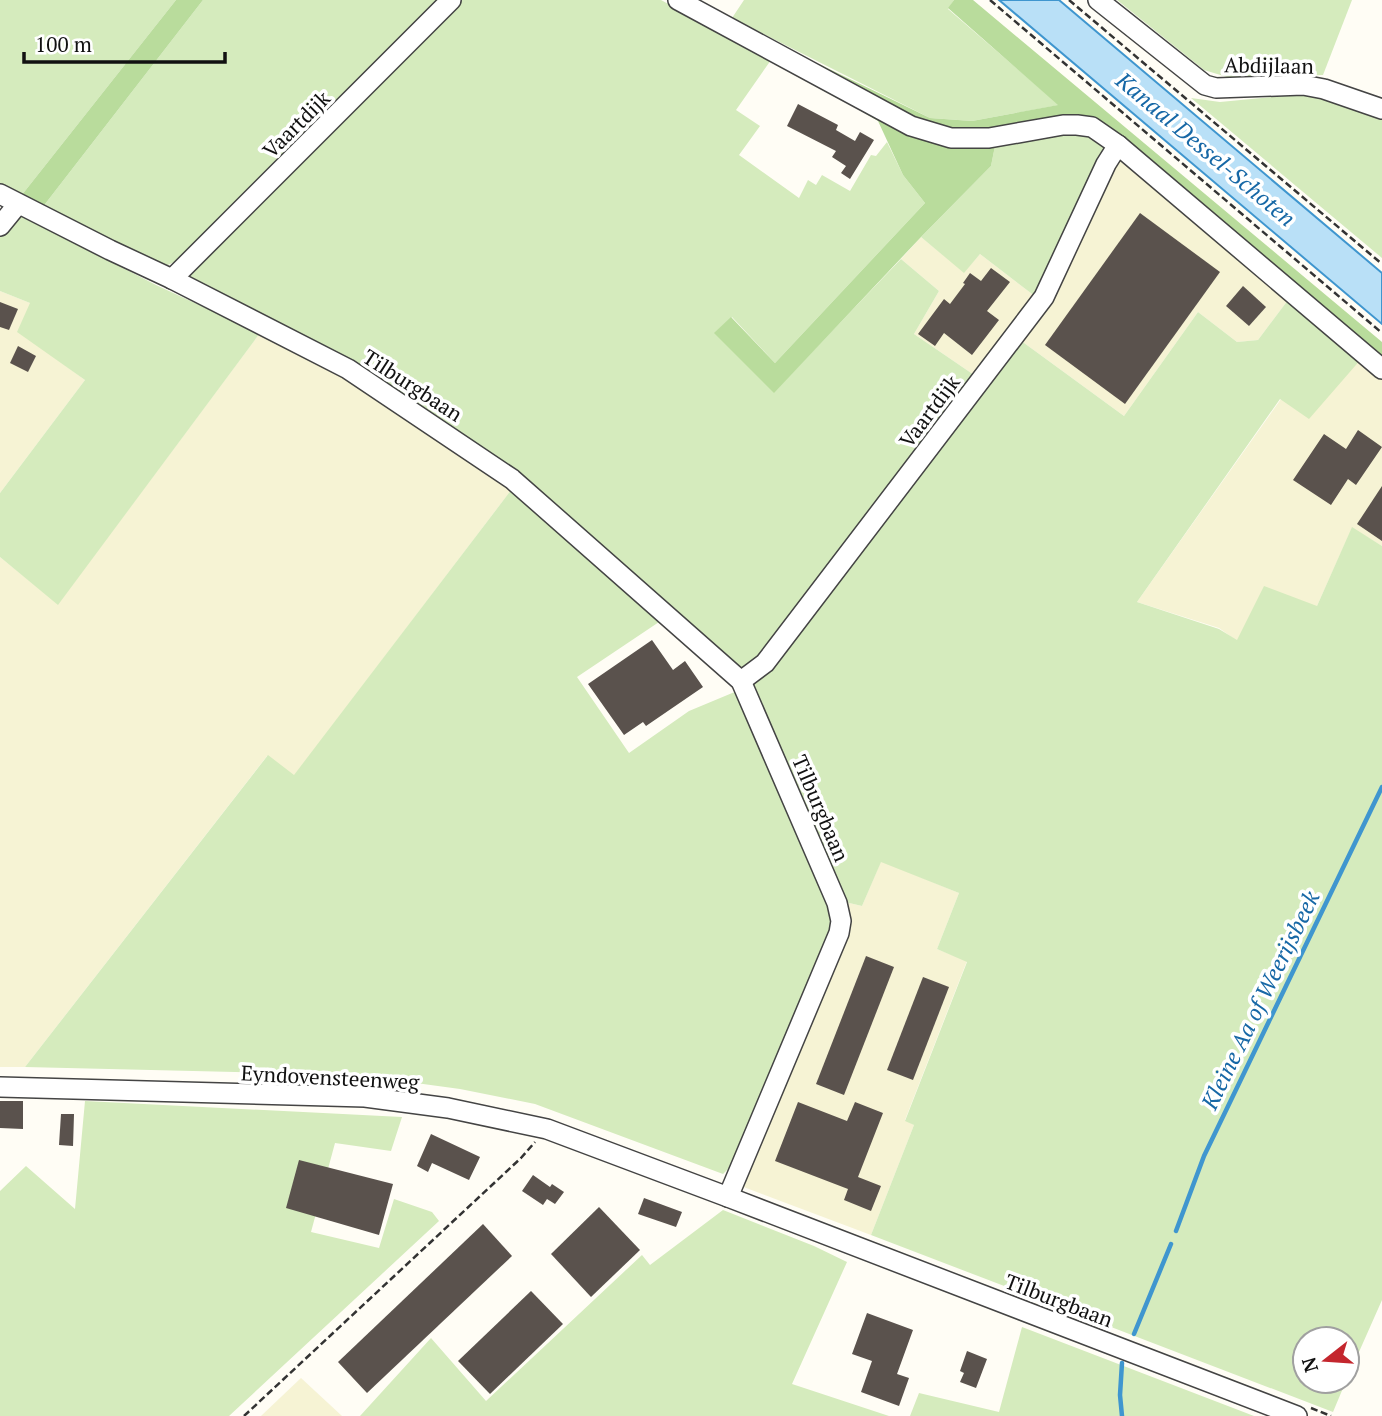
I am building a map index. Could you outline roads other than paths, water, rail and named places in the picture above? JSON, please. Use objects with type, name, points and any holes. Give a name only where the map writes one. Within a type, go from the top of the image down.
[{"type":"street","name":"Vaartdijk","points":[[172,279],[451,0]]},
{"type":"street","points":[[678,0],[911,126],[951,138],[989,138],[1063,125],[1091,127],[1118,145],[1382,369]]},
{"type":"street","name":"Abdijlaan","points":[[1098,0],[1205,85],[1216,88],[1303,85],[1324,89],[1382,109]]},
{"type":"street","name":"Vaartdijk","points":[[741,681],[765,663],[1044,297],[1106,163],[1118,145]]},
{"type":"street","name":"Tilburgbaan","points":[[0,194],[348,369],[512,479],[741,681],[837,903],[841,922],[839,933],[728,1197],[1297,1416]]},
{"type":"street","points":[[0,226],[18,204]]},
{"type":"street","name":"Eyndovensteenweg","points":[[0,1087],[365,1097],[448,1108],[547,1129],[728,1197]]},
{"type":"water","name":"Kanaal Dessel-Schoten","points":[[999,0],[1059,0],[1382,273],[1382,324]]},
{"type":"waterway","name":"Kleine Aa of Weerijsbeek","points":[[1176,1231],[1204,1156],[1382,787]]},
{"type":"waterway","name":"Kleine Aa of Weerijsbeek","points":[[1134,1334],[1171,1244]]},
{"type":"waterway","name":"Kleine Aa of Weerijsbeek","points":[[1122,1363],[1122,1416]]}]
